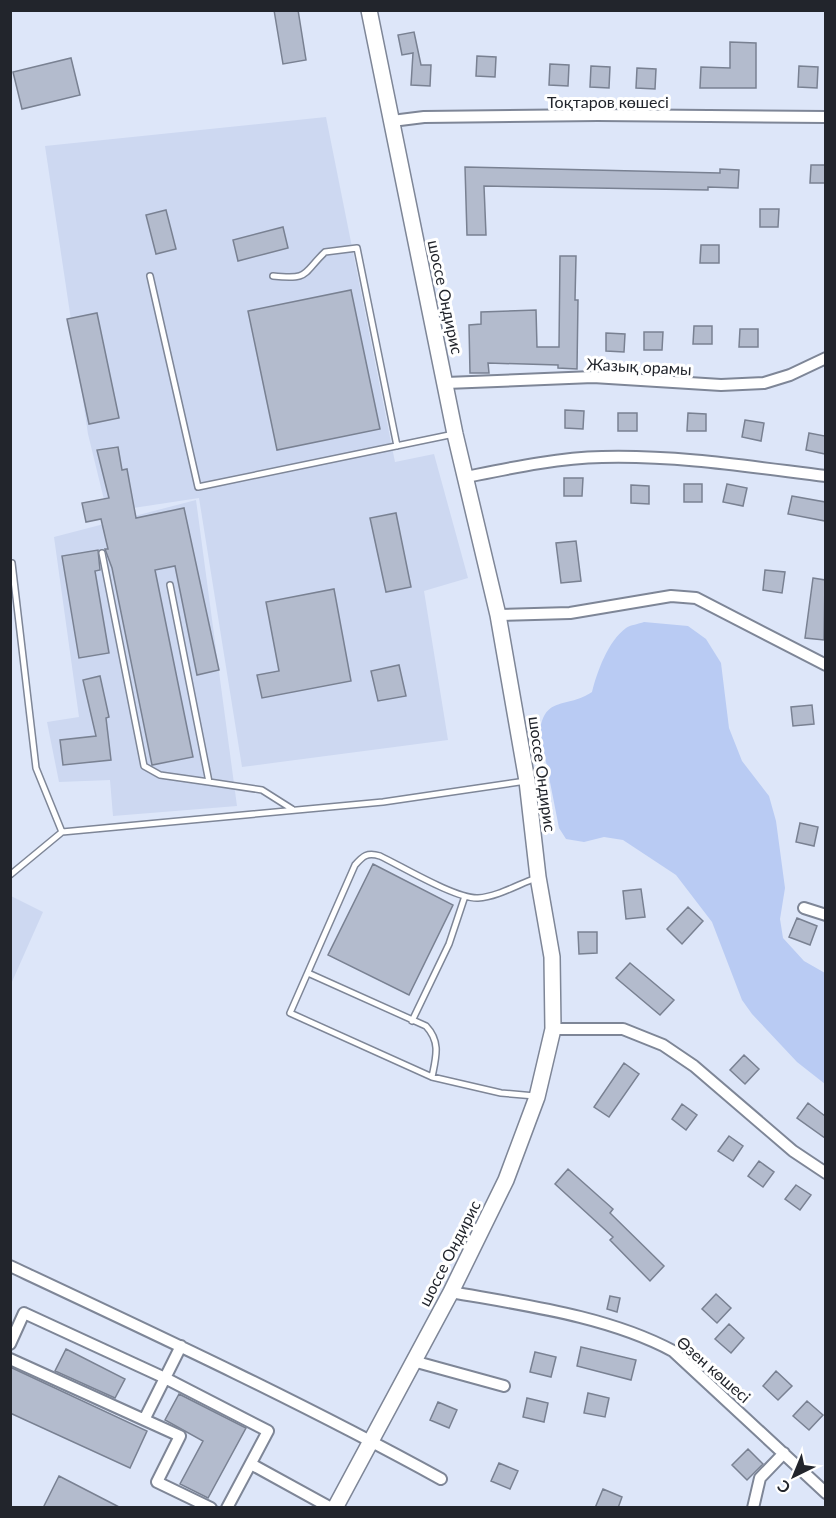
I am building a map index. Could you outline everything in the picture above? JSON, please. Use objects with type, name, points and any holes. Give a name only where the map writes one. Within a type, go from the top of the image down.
[{"type":"main road","name":"шоссе Ондирис","points":[[333,1508],[451,1292],[506,1180],[537,1097],[553,1029],[552,957],[538,877],[527,781],[498,615],[455,434],[369,10]]},
{"type":"street","name":"Тоқтаров көшесі","points":[[392,121],[424,117],[825,117]]},
{"type":"street","name":"Жазық орамы","points":[[446,383],[593,377],[721,385],[753,383],[790,375],[825,358]]},
{"type":"street","points":[[466,477],[602,457],[705,460],[825,476]]},
{"type":"street","points":[[498,615],[570,613],[671,596],[696,598],[825,665]]},
{"type":"street","points":[[804,908],[825,915]]},
{"type":"street","points":[[553,1029],[623,1029],[663,1045],[694,1066],[793,1151],[825,1173]]},
{"type":"street","points":[[10,1266],[181,1346],[370,1440],[441,1479]]},
{"type":"street","name":"Өзен көшесі","points":[[451,1292],[552,1311],[649,1338],[691,1365],[825,1493]]},
{"type":"street","points":[[10,1344],[24,1313],[165,1377],[268,1431],[227,1508]]},
{"type":"street","points":[[145,1418],[181,1346]]},
{"type":"street","points":[[10,1359],[145,1418],[180,1436],[157,1482],[211,1508]]},
{"type":"street","points":[[413,1361],[504,1386]]},
{"type":"street","points":[[753,1508],[760,1478],[784,1453]]},
{"type":"street","points":[[251,1464],[333,1508]]},
{"type":"lane","points":[[273,276],[297,278],[308,273],[325,252],[357,248],[397,446]]},
{"type":"lane","points":[[150,276],[198,487],[455,434]]},
{"type":"lane","points":[[102,553],[144,766],[160,775],[262,790],[292,808]]},
{"type":"lane","points":[[12,563],[36,768],[62,832]]},
{"type":"lane","points":[[170,585],[209,782]]},
{"type":"lane","points":[[10,875],[62,832],[292,808],[383,802],[527,781]]},
{"type":"lane","points":[[537,1097],[501,1093],[432,1077],[290,1013],[355,866],[363,856],[371,854],[380,856],[465,896],[484,897],[538,877]]},
{"type":"lane","points":[[412,1021],[449,944],[465,896]]},
{"type":"lane","points":[[308,973],[426,1026],[436,1041],[432,1077]]},
{"type":"shaded area","points":[[326,117],[395,462],[434,454],[468,578],[424,591],[448,740],[242,767],[199,498],[107,512],[88,434],[45,146]]},
{"type":"shaded area","points":[[196,500],[237,806],[113,816],[110,780],[59,782],[47,722],[79,717],[54,537]]},
{"type":"shaded area","points":[[644,622],[688,626],[706,639],[721,663],[729,728],[742,761],[769,796],[776,821],[785,888],[780,919],[783,938],[804,961],[825,973],[825,1084],[797,1062],[752,1014],[742,1000],[712,922],[676,875],[623,840],[604,837],[584,842],[566,839],[559,828],[540,731],[543,720],[552,707],[592,692],[600,666],[614,641],[626,628]]},
{"type":"shaded area","points":[[11,896],[43,912],[11,984]]},
{"type":"building","points":[[274,10],[298,10],[306,60],[283,64]]},
{"type":"building","points":[[414,32],[421,65],[431,65],[430,86],[411,85],[413,53],[402,55],[398,35]]},
{"type":"building","points":[[730,42],[756,43],[756,88],[700,88],[701,67],[730,68]]},
{"type":"building","points":[[477,56],[496,57],[495,77],[476,76]]},
{"type":"building","points":[[71,58],[80,95],[22,109],[13,72]]},
{"type":"building","points":[[550,64],[569,65],[568,86],[549,85]]},
{"type":"building","points":[[591,66],[610,67],[609,88],[590,87]]},
{"type":"building","points":[[799,66],[818,67],[817,88],[798,87]]},
{"type":"building","points":[[637,68],[656,69],[655,89],[636,88]]},
{"type":"building","points":[[811,165],[825,165],[825,183],[810,183]]},
{"type":"building","points":[[465,167],[720,173],[720,169],[739,170],[738,188],[708,187],[708,190],[484,186],[486,235],[467,235]]},
{"type":"building","points":[[760,209],[779,209],[778,227],[760,227]]},
{"type":"building","points":[[166,210],[176,249],[156,254],[146,215]]},
{"type":"building","points":[[283,227],[288,248],[238,261],[233,240]]},
{"type":"building","points":[[701,245],[719,245],[719,263],[700,263]]},
{"type":"building","points":[[560,256],[576,256],[577,369],[558,368],[558,365],[488,363],[489,373],[470,373],[469,325],[481,324],[481,312],[536,310],[537,347],[559,347]]},
{"type":"building","points":[[351,290],[380,429],[277,450],[248,311]]},
{"type":"building","points":[[97,313],[119,418],[89,424],[67,319]]},
{"type":"building","points":[[694,326],[712,326],[712,344],[693,344]]},
{"type":"building","points":[[740,329],[758,329],[758,347],[739,347]]},
{"type":"building","points":[[644,332],[663,332],[662,350],[644,350]]},
{"type":"building","points":[[606,333],[625,334],[624,352],[606,351]]},
{"type":"building","points":[[565,410],[584,411],[583,429],[565,428]]},
{"type":"building","points":[[618,413],[637,413],[637,431],[618,431]]},
{"type":"building","points":[[688,413],[706,414],[706,431],[687,431]]},
{"type":"building","points":[[745,420],[764,423],[761,441],[742,437]]},
{"type":"building","points":[[809,433],[825,436],[825,454],[806,450]]},
{"type":"building","points":[[118,447],[122,470],[127,469],[136,518],[184,508],[219,670],[197,675],[175,566],[155,570],[193,757],[152,765],[112,568],[105,549],[108,549],[101,519],[86,522],[82,503],[109,498],[97,450]]},
{"type":"building","points":[[564,478],[583,478],[582,496],[564,496]]},
{"type":"building","points":[[684,484],[702,484],[702,502],[684,502]]},
{"type":"building","points":[[727,484],[747,488],[743,506],[723,502]]},
{"type":"building","points":[[631,485],[649,486],[649,504],[631,503]]},
{"type":"building","points":[[792,496],[825,502],[825,521],[788,514]]},
{"type":"building","points":[[396,513],[411,587],[386,592],[370,518]]},
{"type":"building","points":[[576,541],[581,581],[561,583],[556,543]]},
{"type":"building","points":[[98,550],[100,570],[95,571],[109,653],[79,658],[62,556]]},
{"type":"building","points":[[765,570],[785,572],[782,593],[763,590]]},
{"type":"building","points":[[813,578],[825,580],[824,640],[805,638]]},
{"type":"building","points":[[334,589],[351,681],[262,698],[257,675],[279,671],[266,602]]},
{"type":"building","points":[[399,665],[406,696],[378,701],[371,671]]},
{"type":"building","points":[[100,676],[109,717],[106,718],[111,760],[63,765],[60,740],[96,736],[83,680]]},
{"type":"building","points":[[812,705],[814,724],[793,726],[791,707]]},
{"type":"building","points":[[800,823],[818,827],[814,846],[796,842]]},
{"type":"building","points":[[373,864],[453,905],[409,995],[328,955]]},
{"type":"building","points":[[641,889],[645,917],[626,919],[623,891]]},
{"type":"building","points":[[688,907],[703,921],[682,944],[667,929]]},
{"type":"building","points":[[797,918],[817,926],[810,945],[789,937]]},
{"type":"building","points":[[578,932],[597,932],[597,953],[579,954]]},
{"type":"building","points":[[630,963],[674,1000],[660,1015],[616,978]]},
{"type":"building","points":[[744,1055],[759,1069],[745,1084],[730,1070]]},
{"type":"building","points":[[624,1063],[639,1074],[609,1117],[594,1107]]},
{"type":"building","points":[[808,1103],[825,1116],[825,1138],[797,1118]]},
{"type":"building","points":[[682,1104],[697,1115],[686,1130],[672,1119]]},
{"type":"building","points":[[729,1136],[743,1146],[733,1161],[718,1151]]},
{"type":"building","points":[[759,1161],[774,1172],[763,1187],[748,1176]]},
{"type":"building","points":[[568,1169],[613,1209],[610,1213],[664,1266],[650,1281],[610,1240],[613,1237],[555,1184]]},
{"type":"building","points":[[796,1185],[811,1195],[800,1210],[785,1199]]},
{"type":"building","points":[[716,1294],[731,1308],[717,1323],[702,1309]]},
{"type":"building","points":[[610,1296],[620,1298],[617,1312],[607,1309]]},
{"type":"building","points":[[729,1324],[744,1338],[731,1353],[715,1339]]},
{"type":"building","points":[[581,1347],[636,1360],[631,1380],[577,1366]]},
{"type":"building","points":[[66,1349],[125,1379],[115,1398],[55,1371]]},
{"type":"building","points":[[535,1352],[556,1357],[551,1377],[530,1372]]},
{"type":"building","points":[[10,1367],[147,1431],[130,1468],[10,1413]]},
{"type":"building","points":[[776,1371],[792,1386],[778,1400],[763,1386]]},
{"type":"building","points":[[588,1393],[609,1398],[605,1417],[584,1413]]},
{"type":"building","points":[[179,1394],[246,1428],[208,1498],[180,1484],[203,1441],[165,1420]]},
{"type":"building","points":[[527,1398],[548,1403],[544,1422],[523,1417]]},
{"type":"building","points":[[807,1401],[823,1415],[809,1430],[793,1416]]},
{"type":"building","points":[[438,1402],[457,1410],[449,1428],[430,1420]]},
{"type":"building","points":[[748,1449],[763,1464],[747,1480],[732,1465]]},
{"type":"building","points":[[499,1463],[518,1471],[510,1489],[491,1481]]},
{"type":"building","points":[[59,1476],[121,1508],[43,1508]]},
{"type":"building","points":[[603,1489],[622,1497],[618,1508],[595,1508]]}]
